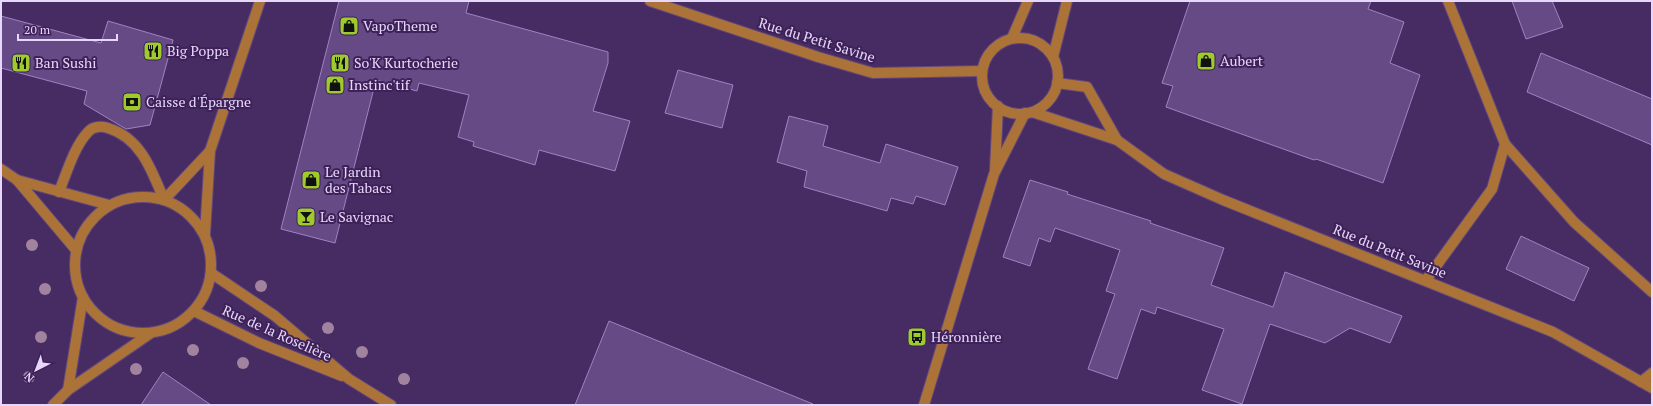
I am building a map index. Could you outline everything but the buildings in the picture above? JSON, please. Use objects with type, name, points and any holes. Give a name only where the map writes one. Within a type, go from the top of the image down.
[{"type":"street","points":[[205,234],[194,219],[181,208],[164,200],[146,196],[127,198],[109,205],[94,217],[82,232],[76,250],[74,266],[77,282],[83,297],[95,313],[112,325],[131,332],[150,333],[167,329],[182,322],[194,311],[205,293],[211,274],[210,254],[205,234],[210,151],[260,1]]},
{"type":"street","name":"Rue du Petit Savine","points":[[650,1],[818,57],[873,73],[982,71]]},
{"type":"street","points":[[1012,38],[1028,1]]},
{"type":"street","points":[[1053,57],[1067,1]]},
{"type":"street","points":[[1448,1],[1505,144],[1574,222],[1652,292]]},
{"type":"street","points":[[924,405],[994,174],[1029,113],[1048,101],[1053,95],[1057,83],[1057,69],[1053,57],[1043,46],[1031,40],[1012,38],[994,48],[986,59],[982,71],[983,85],[989,97],[998,106],[994,174]]},
{"type":"street","name":"Rue du Petit Savine","points":[[1057,83],[1087,87],[1117,140]]},
{"type":"street","name":"Rue du Petit Savine","points":[[998,106],[1012,113],[1029,113],[1117,140],[1164,174],[1223,200],[1554,332],[1652,388]]},
{"type":"street","points":[[59,192],[80,142],[90,130],[101,126],[117,131],[133,143],[148,161],[164,200]]},
{"type":"street","points":[[1426,280],[1492,189],[1505,144]]},
{"type":"street","points":[[164,200],[210,151]]},
{"type":"street","points":[[1,169],[17,180],[76,250]]},
{"type":"street","points":[[17,180],[109,205]]},
{"type":"street","name":"Rue de la Roselière","points":[[211,274],[275,316],[349,379],[391,405]]},
{"type":"street","points":[[68,390],[83,297]]},
{"type":"street","name":"Rue de la Roselière","points":[[194,311],[259,343],[349,379]]},
{"type":"street","points":[[53,405],[68,390],[150,333]]},
{"type":"street","points":[[1641,382],[1652,373]]},
{"type":"place","name":"VapoTheme","points":[[349,26]]},
{"type":"place","name":"Big Poppa","points":[[153,51]]},
{"type":"place","name":"Aubert","points":[[1206,61]]},
{"type":"place","name":"Ban Sushi","points":[[21,63]]},
{"type":"place","name":"So'K Kurtocherie","points":[[340,63]]},
{"type":"place","name":"Instinc'tif","points":[[335,85]]},
{"type":"place","name":"Caisse d'Épargne","points":[[132,102]]},
{"type":"place","name":"Le Jardin des Tabacs","points":[[311,180]]},
{"type":"place","name":"Le Savignac","points":[[306,217]]},
{"type":"place","name":"Héronnière","points":[[917,337]]}]
